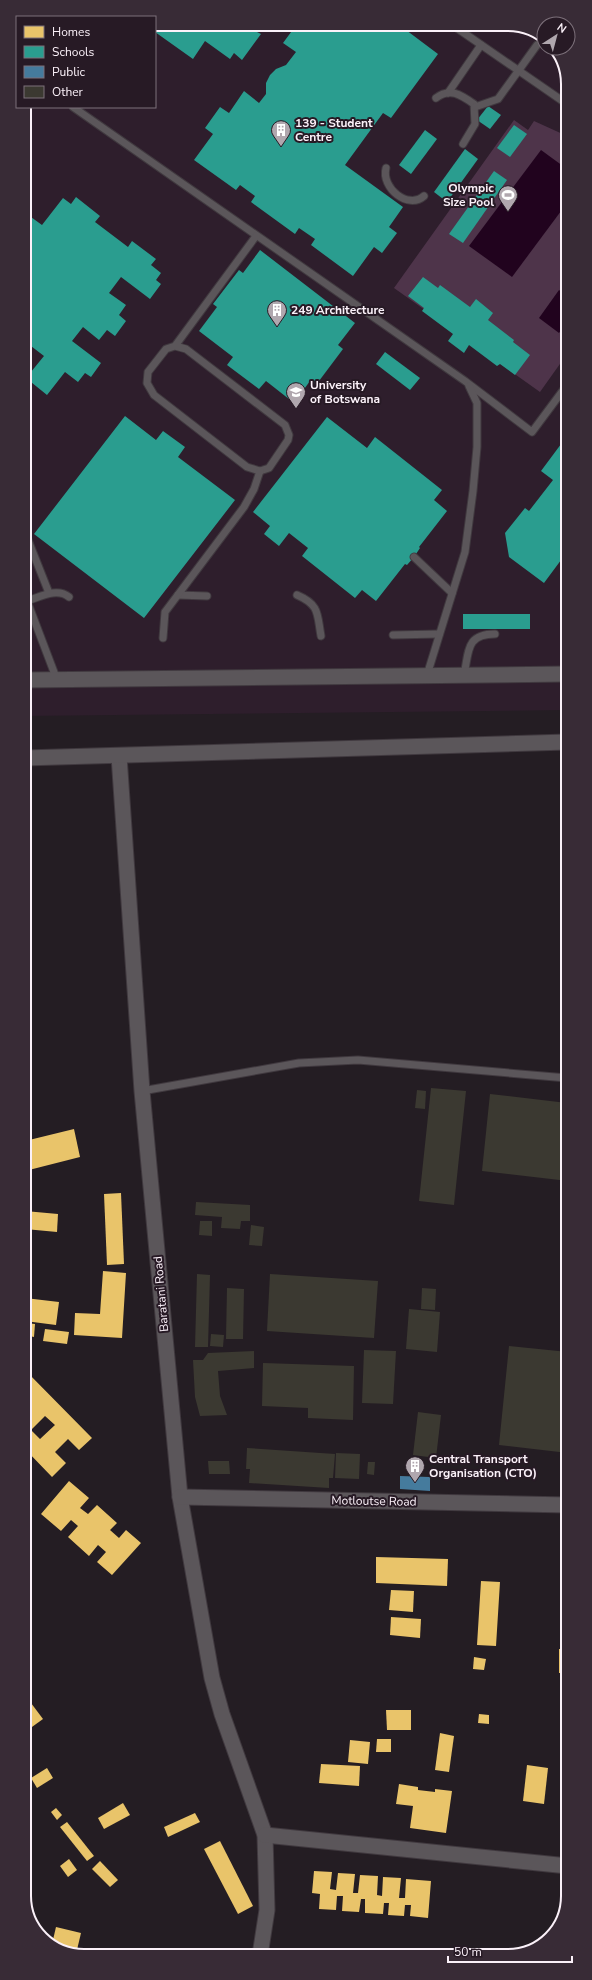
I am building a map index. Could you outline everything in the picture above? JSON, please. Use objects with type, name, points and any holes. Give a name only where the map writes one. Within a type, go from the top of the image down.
[{"type":"street","points":[[31,680],[561,674]]},
{"type":"street","points":[[31,758],[561,742]]},
{"type":"street","name":"Baratani Road","points":[[119,756],[142,1091],[180,1497],[212,1678],[222,1714],[265,1835],[267,1910],[261,1949]]},
{"type":"street","name":"Motloutse Road","points":[[180,1497],[561,1504]]},
{"type":"street","points":[[265,1835],[561,1865]]},
{"type":"lane","points":[[461,31],[518,72],[561,100]]},
{"type":"lane","points":[[448,93],[481,45]]},
{"type":"lane","points":[[475,107],[498,98],[536,46]]},
{"type":"lane","points":[[436,98],[448,93],[459,94],[474,104],[474,124],[463,144]]},
{"type":"lane","points":[[74,108],[465,381],[532,432],[561,393]]},
{"type":"lane","points":[[386,168],[386,183],[396,193],[406,200],[412,201],[419,200],[424,196]]},
{"type":"lane","points":[[175,346],[256,236]]},
{"type":"lane","points":[[175,346],[186,349],[285,425],[290,435],[286,446],[269,468],[260,471],[247,467],[154,395],[150,390],[147,383],[148,372],[166,349],[175,346]]},
{"type":"lane","points":[[427,675],[465,552],[474,492],[477,447],[477,403],[472,390],[465,381]]},
{"type":"lane","points":[[163,638],[165,612],[244,507],[254,489],[260,471]]},
{"type":"lane","points":[[31,548],[49,593]]},
{"type":"lane","points":[[414,557],[452,593]]},
{"type":"lane","points":[[31,600],[49,593],[62,592],[69,597]]},
{"type":"lane","points":[[178,595],[207,596]]},
{"type":"lane","points":[[297,595],[307,599],[316,607],[321,636]]},
{"type":"lane","points":[[31,612],[57,680]]},
{"type":"lane","points":[[393,635],[440,634]]},
{"type":"lane","points":[[464,675],[471,644],[476,637],[483,634],[495,634]]},
{"type":"lane","points":[[142,1091],[299,1064],[358,1060],[561,1077]]},
{"type":"shaded area","name":"University of Botswana","points":[[156,31],[511,31],[528,35],[536,39],[536,56],[553,56],[560,74],[561,710],[31,716],[31,108],[156,108]]},
{"type":"shaded area","name":"Olympic Size Pool","points":[[514,120],[528,130],[534,121],[561,133],[561,362],[540,392],[394,288]]},
{"type":"shaded area","points":[[541,150],[561,165],[561,211],[512,277],[469,246]]},
{"type":"shaded area","points":[[559,290],[561,292],[561,330],[559,333],[539,318]]},
{"type":"building: Homes","points":[[74,1129],[80,1157],[31,1169],[31,1140]]},
{"type":"building: Homes","points":[[121,1193],[124,1264],[107,1265],[104,1194]]},
{"type":"building: Homes","points":[[31,1212],[58,1214],[57,1232],[31,1230]]},
{"type":"building: Homes","points":[[103,1271],[126,1273],[122,1338],[74,1335],[75,1313],[100,1314]]},
{"type":"building: Homes","points":[[31,1299],[59,1302],[56,1325],[31,1322]]},
{"type":"building: Homes","points":[[31,1324],[35,1324],[34,1337],[31,1336]]},
{"type":"building: Homes","points":[[45,1329],[69,1332],[67,1344],[43,1341]]},
{"type":"building: Homes","points":[[31,1376],[92,1438],[79,1450],[68,1439],[55,1452],[66,1463],[52,1477],[31,1455],[31,1430]],"holes":[[[45,1416],[55,1425],[40,1439],[31,1430]]]},
{"type":"building: Homes","points":[[69,1481],[89,1498],[80,1508],[88,1514],[97,1505],[117,1523],[110,1530],[119,1538],[126,1530],[141,1543],[112,1575],[97,1562],[106,1552],[98,1545],[89,1556],[68,1537],[78,1526],[71,1520],[61,1531],[41,1514]]},
{"type":"building: Homes","points":[[376,1557],[448,1559],[447,1586],[376,1583]]},
{"type":"building: Homes","points":[[481,1581],[500,1582],[496,1646],[477,1645]]},
{"type":"building: Homes","points":[[391,1590],[414,1591],[413,1612],[389,1610]]},
{"type":"building: Homes","points":[[391,1617],[421,1619],[420,1638],[390,1635]]},
{"type":"building: Homes","points":[[559,1649],[561,1649],[561,1673],[559,1673]]},
{"type":"building: Homes","points":[[474,1657],[486,1659],[484,1670],[473,1669]]},
{"type":"building: Homes","points":[[31,1703],[43,1719],[31,1728]]},
{"type":"building: Homes","points":[[386,1710],[411,1710],[411,1730],[387,1730]]},
{"type":"building: Homes","points":[[479,1714],[489,1715],[489,1724],[478,1723]]},
{"type":"building: Homes","points":[[440,1733],[454,1736],[449,1772],[435,1770]]},
{"type":"building: Homes","points":[[377,1739],[391,1739],[391,1752],[376,1752]]},
{"type":"building: Homes","points":[[350,1740],[370,1742],[368,1764],[348,1762]]},
{"type":"building: Homes","points":[[321,1764],[360,1766],[359,1786],[319,1783]]},
{"type":"building: Homes","points":[[527,1765],[548,1768],[544,1804],[523,1801]]},
{"type":"building: Homes","points":[[47,1768],[53,1778],[37,1788],[31,1778]]},
{"type":"building: Homes","points":[[399,1784],[418,1787],[418,1790],[435,1792],[435,1789],[452,1791],[446,1833],[410,1828],[413,1806],[396,1804]]},
{"type":"building: Homes","points":[[123,1803],[130,1815],[104,1829],[98,1818]]},
{"type":"building: Homes","points":[[56,1808],[62,1815],[57,1820],[51,1812]]},
{"type":"building: Homes","points":[[195,1813],[200,1822],[168,1837],[164,1827]]},
{"type":"building: Homes","points":[[67,1822],[94,1856],[87,1861],[60,1827]]},
{"type":"building: Homes","points":[[220,1841],[253,1906],[238,1914],[204,1849]]},
{"type":"building: Homes","points":[[69,1859],[77,1870],[68,1877],[60,1866]]},
{"type":"building: Homes","points":[[100,1861],[118,1880],[110,1887],[92,1869]]},
{"type":"building: Homes","points":[[314,1871],[332,1872],[330,1889],[336,1890],[338,1873],[355,1874],[353,1893],[358,1893],[360,1875],[378,1876],[377,1895],[382,1896],[383,1877],[401,1878],[399,1898],[405,1898],[406,1879],[431,1881],[428,1918],[410,1916],[411,1905],[405,1905],[404,1916],[388,1915],[389,1903],[384,1903],[383,1914],[365,1913],[365,1899],[361,1899],[359,1912],[342,1911],[343,1896],[337,1896],[336,1910],[319,1909],[320,1894],[312,1893]]},
{"type":"building: Homes","points":[[56,1927],[81,1933],[77,1948],[64,1945],[53,1939]]},
{"type":"building: Schools","points":[[156,31],[258,31],[261,34],[242,60],[234,53],[230,59],[205,41],[193,59],[156,33]]},
{"type":"building: Schools","name":"139 - Student Centre","points":[[292,31],[407,31],[438,54],[391,118],[383,113],[345,165],[403,207],[389,227],[397,233],[382,253],[374,247],[353,276],[311,245],[315,239],[299,228],[295,234],[251,202],[255,196],[240,185],[236,190],[194,160],[213,134],[205,128],[220,107],[229,113],[244,91],[259,103],[266,94],[266,83],[270,75],[276,69],[286,65],[296,52],[283,43]]},
{"type":"building: Schools","points":[[488,106],[501,115],[490,129],[477,120]]},
{"type":"building: Schools","points":[[514,125],[527,134],[510,157],[497,148]]},
{"type":"building: Schools","points":[[425,130],[437,139],[411,174],[399,165]]},
{"type":"building: Schools","points":[[465,149],[478,159],[447,202],[434,192]]},
{"type":"building: Schools","points":[[494,171],[507,180],[463,243],[449,234]]},
{"type":"building: Schools","points":[[76,197],[100,216],[95,222],[128,247],[132,241],[156,259],[151,265],[161,273],[156,280],[161,284],[150,299],[121,277],[109,293],[126,305],[119,315],[126,321],[115,336],[107,330],[99,340],[83,327],[72,341],[101,363],[91,377],[85,373],[78,382],[65,372],[47,395],[31,382],[31,372],[44,356],[31,346],[31,217],[42,225],[63,198],[71,204]]},
{"type":"building: Schools","name":"249 Architecture","points":[[260,250],[355,323],[338,345],[343,349],[316,385],[310,381],[294,403],[266,381],[259,389],[227,365],[233,357],[199,331],[217,307],[213,304],[239,270],[243,273]]},
{"type":"building: Schools","points":[[423,277],[438,288],[440,285],[470,307],[476,299],[493,313],[488,320],[514,340],[513,342],[530,355],[515,375],[500,364],[497,366],[469,345],[464,353],[448,341],[453,334],[422,311],[424,308],[408,296]]},
{"type":"building: Schools","points":[[385,352],[420,378],[410,390],[376,364]]},
{"type":"building: Schools","points":[[125,416],[156,440],[163,431],[185,447],[178,457],[235,500],[144,618],[34,534]]},
{"type":"building: Schools","points":[[327,417],[367,448],[375,437],[442,490],[434,500],[447,511],[419,547],[420,548],[414,557],[407,565],[405,564],[376,601],[362,590],[355,598],[302,556],[308,548],[289,533],[279,546],[264,534],[270,526],[253,512]]},
{"type":"building: Schools","points":[[561,444],[561,560],[544,583],[509,557],[505,533],[525,508],[529,511],[553,480],[541,471]]},
{"type":"building: Schools","points":[[463,614],[530,614],[530,629],[463,629]]},
{"type":"building: Public","name":"Central Transport Organisation (CTO)","points":[[400,1476],[430,1477],[430,1491],[400,1489]]},
{"type":"building: Other","points":[[431,1088],[466,1091],[454,1205],[419,1201]]},
{"type":"building: Other","points":[[417,1090],[426,1091],[425,1109],[415,1108]]},
{"type":"building: Other","points":[[490,1094],[561,1102],[561,1180],[482,1171]]},
{"type":"building: Other","points":[[196,1202],[250,1205],[250,1221],[241,1221],[240,1229],[221,1228],[222,1217],[195,1215]]},
{"type":"building: Other","points":[[200,1221],[212,1221],[212,1236],[199,1235]]},
{"type":"building: Other","points":[[251,1225],[264,1227],[262,1246],[249,1245]]},
{"type":"building: Other","points":[[197,1274],[210,1275],[208,1347],[195,1347]]},
{"type":"building: Other","points":[[270,1274],[378,1281],[374,1338],[267,1331]]},
{"type":"building: Other","points":[[227,1288],[244,1289],[243,1339],[226,1339]]},
{"type":"building: Other","points":[[422,1288],[436,1289],[435,1310],[421,1309]]},
{"type":"building: Other","points":[[409,1309],[440,1312],[437,1352],[406,1349]]},
{"type":"building: Other","points":[[211,1334],[224,1335],[223,1347],[210,1346]]},
{"type":"building: Other","points":[[509,1346],[561,1351],[561,1452],[499,1445]]},
{"type":"building: Other","points":[[364,1350],[396,1351],[393,1404],[362,1403]]},
{"type":"building: Other","points":[[254,1351],[254,1368],[218,1371],[220,1396],[227,1415],[200,1416],[195,1397],[193,1360],[203,1360],[208,1353]]},
{"type":"building: Other","points":[[263,1363],[354,1366],[353,1420],[308,1418],[308,1408],[262,1406]]},
{"type":"building: Other","points":[[418,1412],[441,1415],[436,1458],[413,1455]]},
{"type":"building: Other","points":[[247,1448],[335,1454],[333,1478],[329,1478],[329,1488],[249,1483],[250,1469],[246,1469]]},
{"type":"building: Other","points":[[336,1453],[360,1454],[359,1479],[335,1478]]},
{"type":"building: Other","points":[[208,1461],[229,1461],[230,1474],[209,1474]]},
{"type":"building: Other","points":[[368,1462],[375,1462],[374,1475],[367,1474]]},
{"type":"place","name":"139 - Student Centre","points":[[281,147]]},
{"type":"place","name":"Olympic Size Pool","points":[[508,212]]},
{"type":"place","name":"249 Architecture","points":[[277,327]]},
{"type":"place","name":"University of Botswana","points":[[296,409]]},
{"type":"place","name":"Central Transport Organisation (CTO)","points":[[415,1483]]}]
